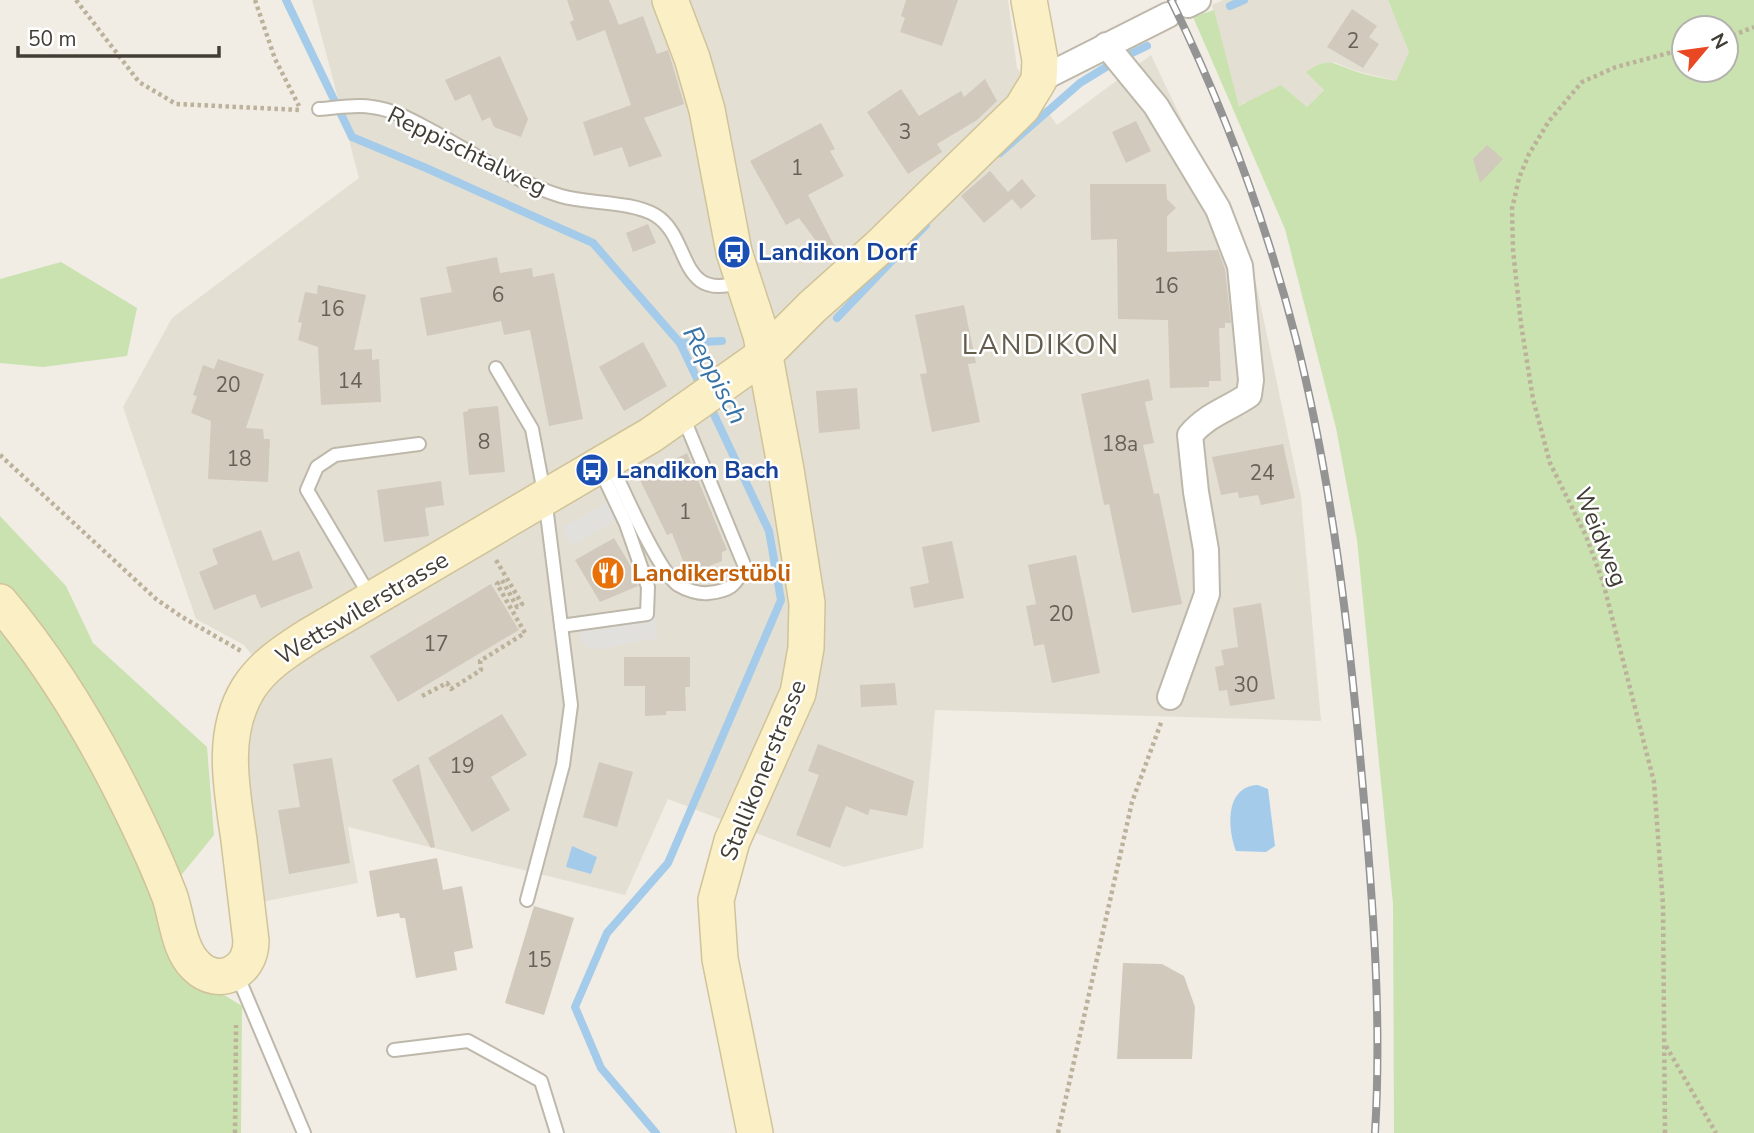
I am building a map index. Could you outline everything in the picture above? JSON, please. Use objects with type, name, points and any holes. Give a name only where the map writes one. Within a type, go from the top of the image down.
[{"type":"street","name":"Stallikonerstrasse","points":[[670,0],[692,58],[707,110],[734,252],[753,307],[764,355],[807,603],[806,648],[798,693],[732,841],[716,900],[720,959],[755,1133]]},
{"type":"street","points":[[1029,0],[1040,60],[1039,80]]},
{"type":"street","points":[[1039,80],[1185,7]]},
{"type":"street","points":[[1106,45],[1156,106],[1217,209],[1240,266],[1251,380],[1249,395],[1201,422],[1190,435],[1206,550],[1207,594],[1170,698]]},
{"type":"street","name":"Wettswilerstrasse","points":[[236,972],[249,958],[251,941],[231,778],[230,749],[234,722],[241,704],[260,673],[276,658],[309,636],[686,412],[764,355],[1022,108],[1039,80]]},
{"type":"street","points":[[0,602],[56,675],[108,766],[148,844],[187,956],[210,975],[222,976],[236,972]]},
{"type":"lane","name":"Reppischtalweg","points":[[319,109],[370,106],[398,113],[534,186],[562,196],[646,211],[667,226],[688,268],[699,279],[721,287],[742,281]]},
{"type":"lane","points":[[496,368],[532,429],[545,498],[571,705],[563,765],[527,900]]},
{"type":"lane","points":[[604,463],[656,555],[677,584],[700,594],[724,591],[736,583],[745,567],[686,412]]},
{"type":"lane","points":[[372,600],[307,490],[317,467],[335,455],[419,444]]},
{"type":"lane","points":[[561,626],[647,614],[648,587],[604,463]]},
{"type":"lane","points":[[236,972],[304,1133]]},
{"type":"lane","points":[[394,1050],[468,1041],[541,1082],[557,1133]]},
{"type":"path","points":[[76,0],[139,82],[176,104],[301,110],[275,58],[255,0]]},
{"type":"path","name":"Weidweg","points":[[1665,1133],[1663,905],[1654,782],[1603,582],[1586,536],[1550,463],[1533,400],[1517,287],[1512,209],[1519,178],[1529,154],[1549,121],[1582,82],[1616,67],[1670,53]]},
{"type":"path","points":[[0,455],[156,599],[202,630],[240,650],[260,673]]},
{"type":"path","points":[[422,696],[447,683],[451,689],[481,670],[480,662],[525,634],[496,584],[502,580],[517,607],[522,604],[492,553]]},
{"type":"path","points":[[1058,1133],[1132,802],[1170,698]]},
{"type":"path","points":[[235,1133],[236,1024]]},
{"type":"path","points":[[1666,1045],[1716,1133]]},
{"type":"shaded area","points":[[312,0],[1008,0],[1017,68],[1057,125],[1151,55],[1253,269],[1301,497],[1321,721],[935,710],[923,848],[844,867],[668,799],[625,895],[348,827],[358,883],[262,902],[245,750],[253,716],[274,683],[244,645],[196,619],[123,407],[172,318],[359,178]]},
{"type":"shaded area","points":[[1223,0],[1388,0],[1410,52],[1396,81],[1356,71],[1334,62],[1324,90],[1307,107],[1245,102],[1239,106],[1212,5]]},
{"type":"shaded area","points":[[620,496],[627,514],[572,546],[561,528]]},
{"type":"shaded area","points":[[656,617],[658,638],[595,650],[582,645],[577,629]]},
{"type":"green space","points":[[1388,0],[1754,0],[1754,1133],[1394,1133],[1393,904],[1357,540],[1336,428],[1285,229],[1193,17],[1214,10],[1239,106],[1281,85],[1307,107],[1324,90],[1306,72],[1326,63],[1396,81],[1409,52]]},
{"type":"green space","points":[[61,262],[137,308],[127,356],[43,367],[0,363],[0,279]]},
{"type":"green space","points":[[0,516],[66,586],[93,643],[207,747],[214,835],[165,895],[208,985],[242,1006],[241,1133],[0,1133]]},
{"type":"water","points":[[1258,785],[1268,789],[1275,846],[1266,852],[1236,851],[1230,820],[1234,800],[1239,792],[1247,787]]},
{"type":"water","points":[[572,846],[597,857],[591,874],[566,867]]},
{"type":"building","points":[[567,0],[609,0],[619,25],[643,16],[657,54],[668,50],[684,104],[644,118],[662,156],[629,167],[622,147],[594,156],[583,122],[631,105],[605,30],[577,41],[570,22],[574,20]]},
{"type":"building","points":[[906,0],[958,0],[942,46],[900,32],[905,18],[901,16]]},
{"type":"building","points":[[1352,9],[1377,26],[1369,37],[1379,44],[1363,68],[1327,47]]},
{"type":"building","points":[[500,56],[528,119],[521,137],[494,127],[490,117],[482,121],[470,94],[455,101],[445,80]]},
{"type":"building","points":[[985,79],[997,101],[977,120],[937,144],[942,152],[908,174],[867,112],[901,89],[919,116],[961,91],[964,97]]},
{"type":"building","points":[[1136,121],[1151,151],[1126,163],[1112,132]]},
{"type":"building","points":[[821,123],[835,149],[830,151],[844,176],[808,195],[835,247],[825,253],[799,218],[786,225],[750,161]]},
{"type":"building","points":[[1487,145],[1503,159],[1480,183],[1473,159]]},
{"type":"building","points":[[990,171],[1008,192],[1022,179],[1036,196],[1021,209],[1012,199],[984,223],[961,196]]},
{"type":"building","points":[[1090,184],[1166,184],[1167,199],[1176,208],[1167,216],[1167,252],[1218,250],[1225,269],[1231,323],[1225,323],[1225,328],[1219,328],[1221,381],[1209,381],[1209,387],[1170,388],[1168,320],[1118,319],[1117,239],[1091,240]]},
{"type":"building","points":[[648,224],[656,243],[633,252],[626,233]]},
{"type":"building","points":[[497,257],[500,273],[532,268],[533,277],[554,273],[583,419],[549,426],[530,330],[504,335],[501,321],[427,336],[420,298],[452,292],[446,267]]},
{"type":"building","points":[[318,285],[366,295],[354,350],[372,349],[372,360],[379,359],[381,402],[321,405],[318,347],[298,340],[302,323],[298,322],[305,292],[317,294]]},
{"type":"building","points":[[964,305],[976,363],[968,364],[980,422],[932,432],[920,374],[927,373],[915,315]]},
{"type":"building","points":[[643,342],[667,386],[624,411],[599,367]]},
{"type":"building","points":[[218,359],[264,374],[246,428],[263,429],[264,439],[270,439],[268,482],[208,479],[211,421],[191,413],[197,396],[193,395],[203,365],[214,369]]},
{"type":"building","points":[[1149,379],[1153,400],[1145,402],[1154,443],[1143,445],[1154,494],[1159,493],[1182,604],[1132,613],[1109,504],[1104,505],[1081,394]]},
{"type":"building","points":[[857,388],[860,429],[819,433],[816,391]]},
{"type":"building","points":[[498,406],[505,472],[469,475],[463,412],[468,409]]},
{"type":"building","points":[[1283,444],[1295,498],[1261,505],[1258,495],[1239,498],[1238,492],[1221,495],[1212,457]]},
{"type":"building","points":[[687,453],[727,550],[722,552],[722,561],[696,571],[690,564],[685,566],[672,533],[667,535],[639,478]]},
{"type":"building","points":[[441,481],[444,505],[425,508],[429,536],[384,542],[377,490]]},
{"type":"building","points":[[261,530],[273,561],[299,551],[313,588],[261,608],[255,594],[214,610],[199,572],[218,564],[212,549]]},
{"type":"building","name":"Landikerstübli","points":[[614,538],[633,570],[638,586],[600,602],[575,560]]},
{"type":"building","points":[[952,541],[964,598],[914,608],[910,587],[929,583],[922,547]]},
{"type":"building","points":[[1076,555],[1100,673],[1052,683],[1044,644],[1034,646],[1026,606],[1036,604],[1028,565]]},
{"type":"building","points":[[491,584],[519,630],[398,702],[370,656]]},
{"type":"building","points":[[1261,603],[1275,699],[1230,706],[1227,690],[1219,691],[1215,667],[1224,665],[1221,650],[1238,647],[1233,608]]},
{"type":"building","points":[[624,657],[690,657],[690,687],[685,687],[686,711],[666,711],[666,715],[645,716],[645,686],[624,686]]},
{"type":"building","points":[[895,683],[897,705],[861,707],[860,685]]},
{"type":"building","points":[[502,714],[527,755],[491,777],[510,810],[472,832],[428,758]]},
{"type":"building","points":[[818,744],[914,781],[907,816],[870,809],[868,815],[846,806],[830,848],[796,835],[819,775],[808,771]]},
{"type":"building","points":[[332,758],[350,863],[289,874],[278,810],[300,807],[293,764]]},
{"type":"building","points":[[599,762],[633,772],[617,827],[583,817]]},
{"type":"building","points":[[419,764],[435,847],[431,848],[392,780]]},
{"type":"building","points":[[437,858],[443,890],[462,886],[473,948],[454,952],[457,970],[416,978],[405,918],[400,918],[399,913],[377,917],[369,871]]},
{"type":"building","points":[[534,906],[574,918],[544,1015],[505,1003]]},
{"type":"building","points":[[1123,963],[1162,964],[1184,976],[1195,1007],[1192,1059],[1117,1059]]},
{"type":"waterway","name":"Reppisch","points":[[286,0],[352,137],[593,243],[680,343],[702,389]]},
{"type":"waterway","points":[[1230,6],[1244,0]]},
{"type":"waterway","points":[[1130,54],[1147,46]]},
{"type":"waterway","points":[[1000,153],[1080,83],[1106,67]]},
{"type":"waterway","points":[[837,318],[926,225]]},
{"type":"waterway","points":[[680,343],[722,341]]},
{"type":"waterway","name":"Reppisch","points":[[656,1133],[601,1068],[575,1007],[607,933],[668,863],[781,600],[769,531],[709,404]]},
{"type":"railway","points":[[1171,0],[1209,82],[1257,209],[1296,339],[1320,450],[1346,619],[1367,832],[1377,1004],[1375,1133]]},
{"type":"place","name":"Landikon Dorf","points":[[734,252]]},
{"type":"place","name":"Landikon Bach","points":[[592,470]]},
{"type":"place","name":"Landikerstübli","points":[[608,573]]},
{"type":"district","name":"LANDIKON","points":[[1041,345]]}]
